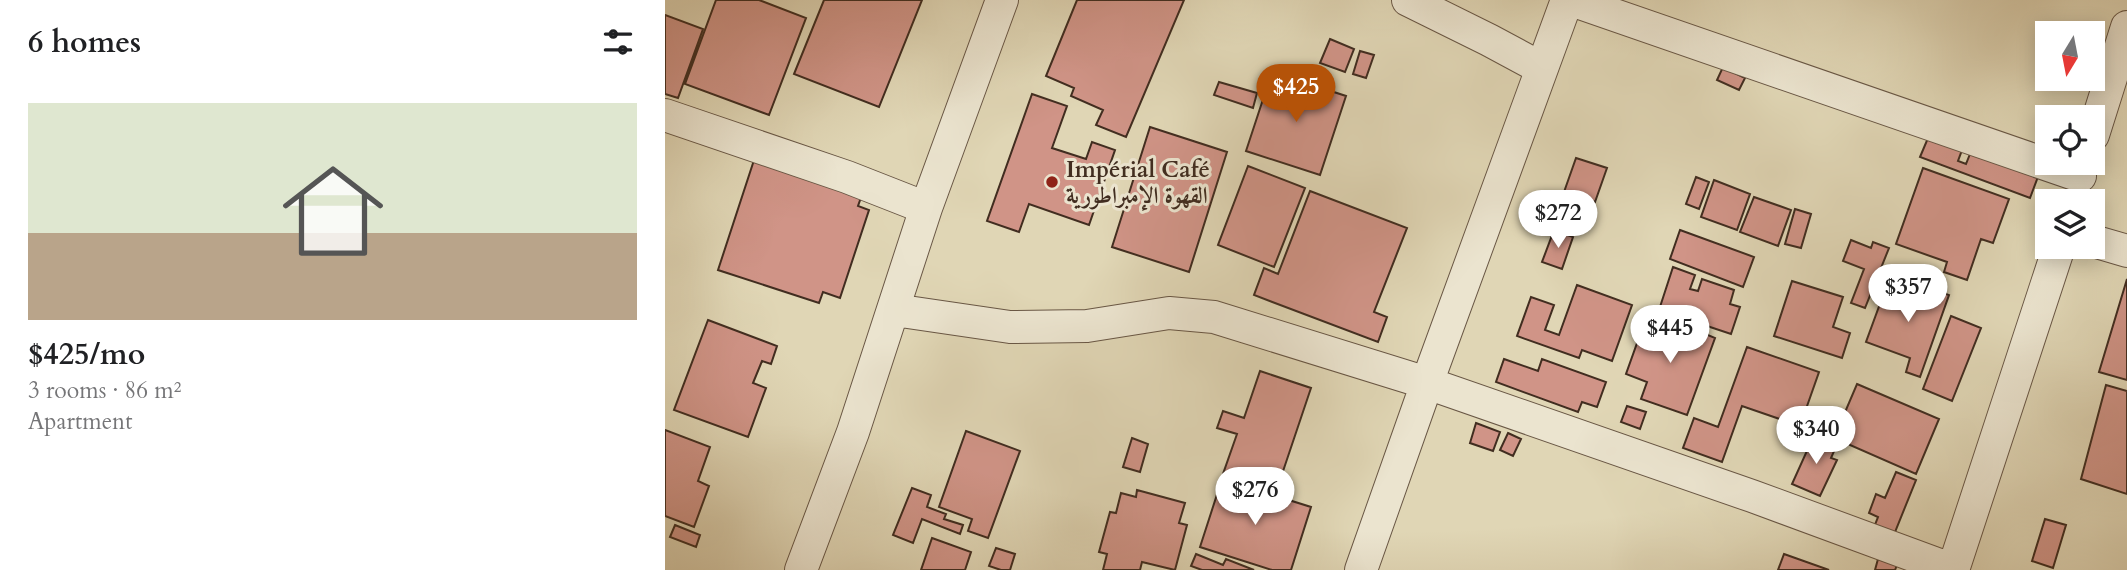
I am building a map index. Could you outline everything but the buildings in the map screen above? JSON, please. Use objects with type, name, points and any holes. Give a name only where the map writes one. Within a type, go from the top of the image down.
[{"type":"street","points":[[801,570],[853,432],[926,208],[1002,0]]},
{"type":"street","points":[[1408,0],[1541,68]]},
{"type":"street","points":[[1361,570],[1541,68],[1569,0],[2079,180]]},
{"type":"street","points":[[2102,105],[2127,27]]},
{"type":"street","points":[[665,115],[847,177],[926,208]]},
{"type":"street","points":[[2105,245],[2127,251]]},
{"type":"street","points":[[894,310],[1010,327],[1087,326],[1169,313],[1214,317],[1427,383],[1752,496],[1953,570],[2055,259]]},
{"type":"place","name":"Impérial Café القهوة الإمبراطورية","points":[[1052,182]]}]
